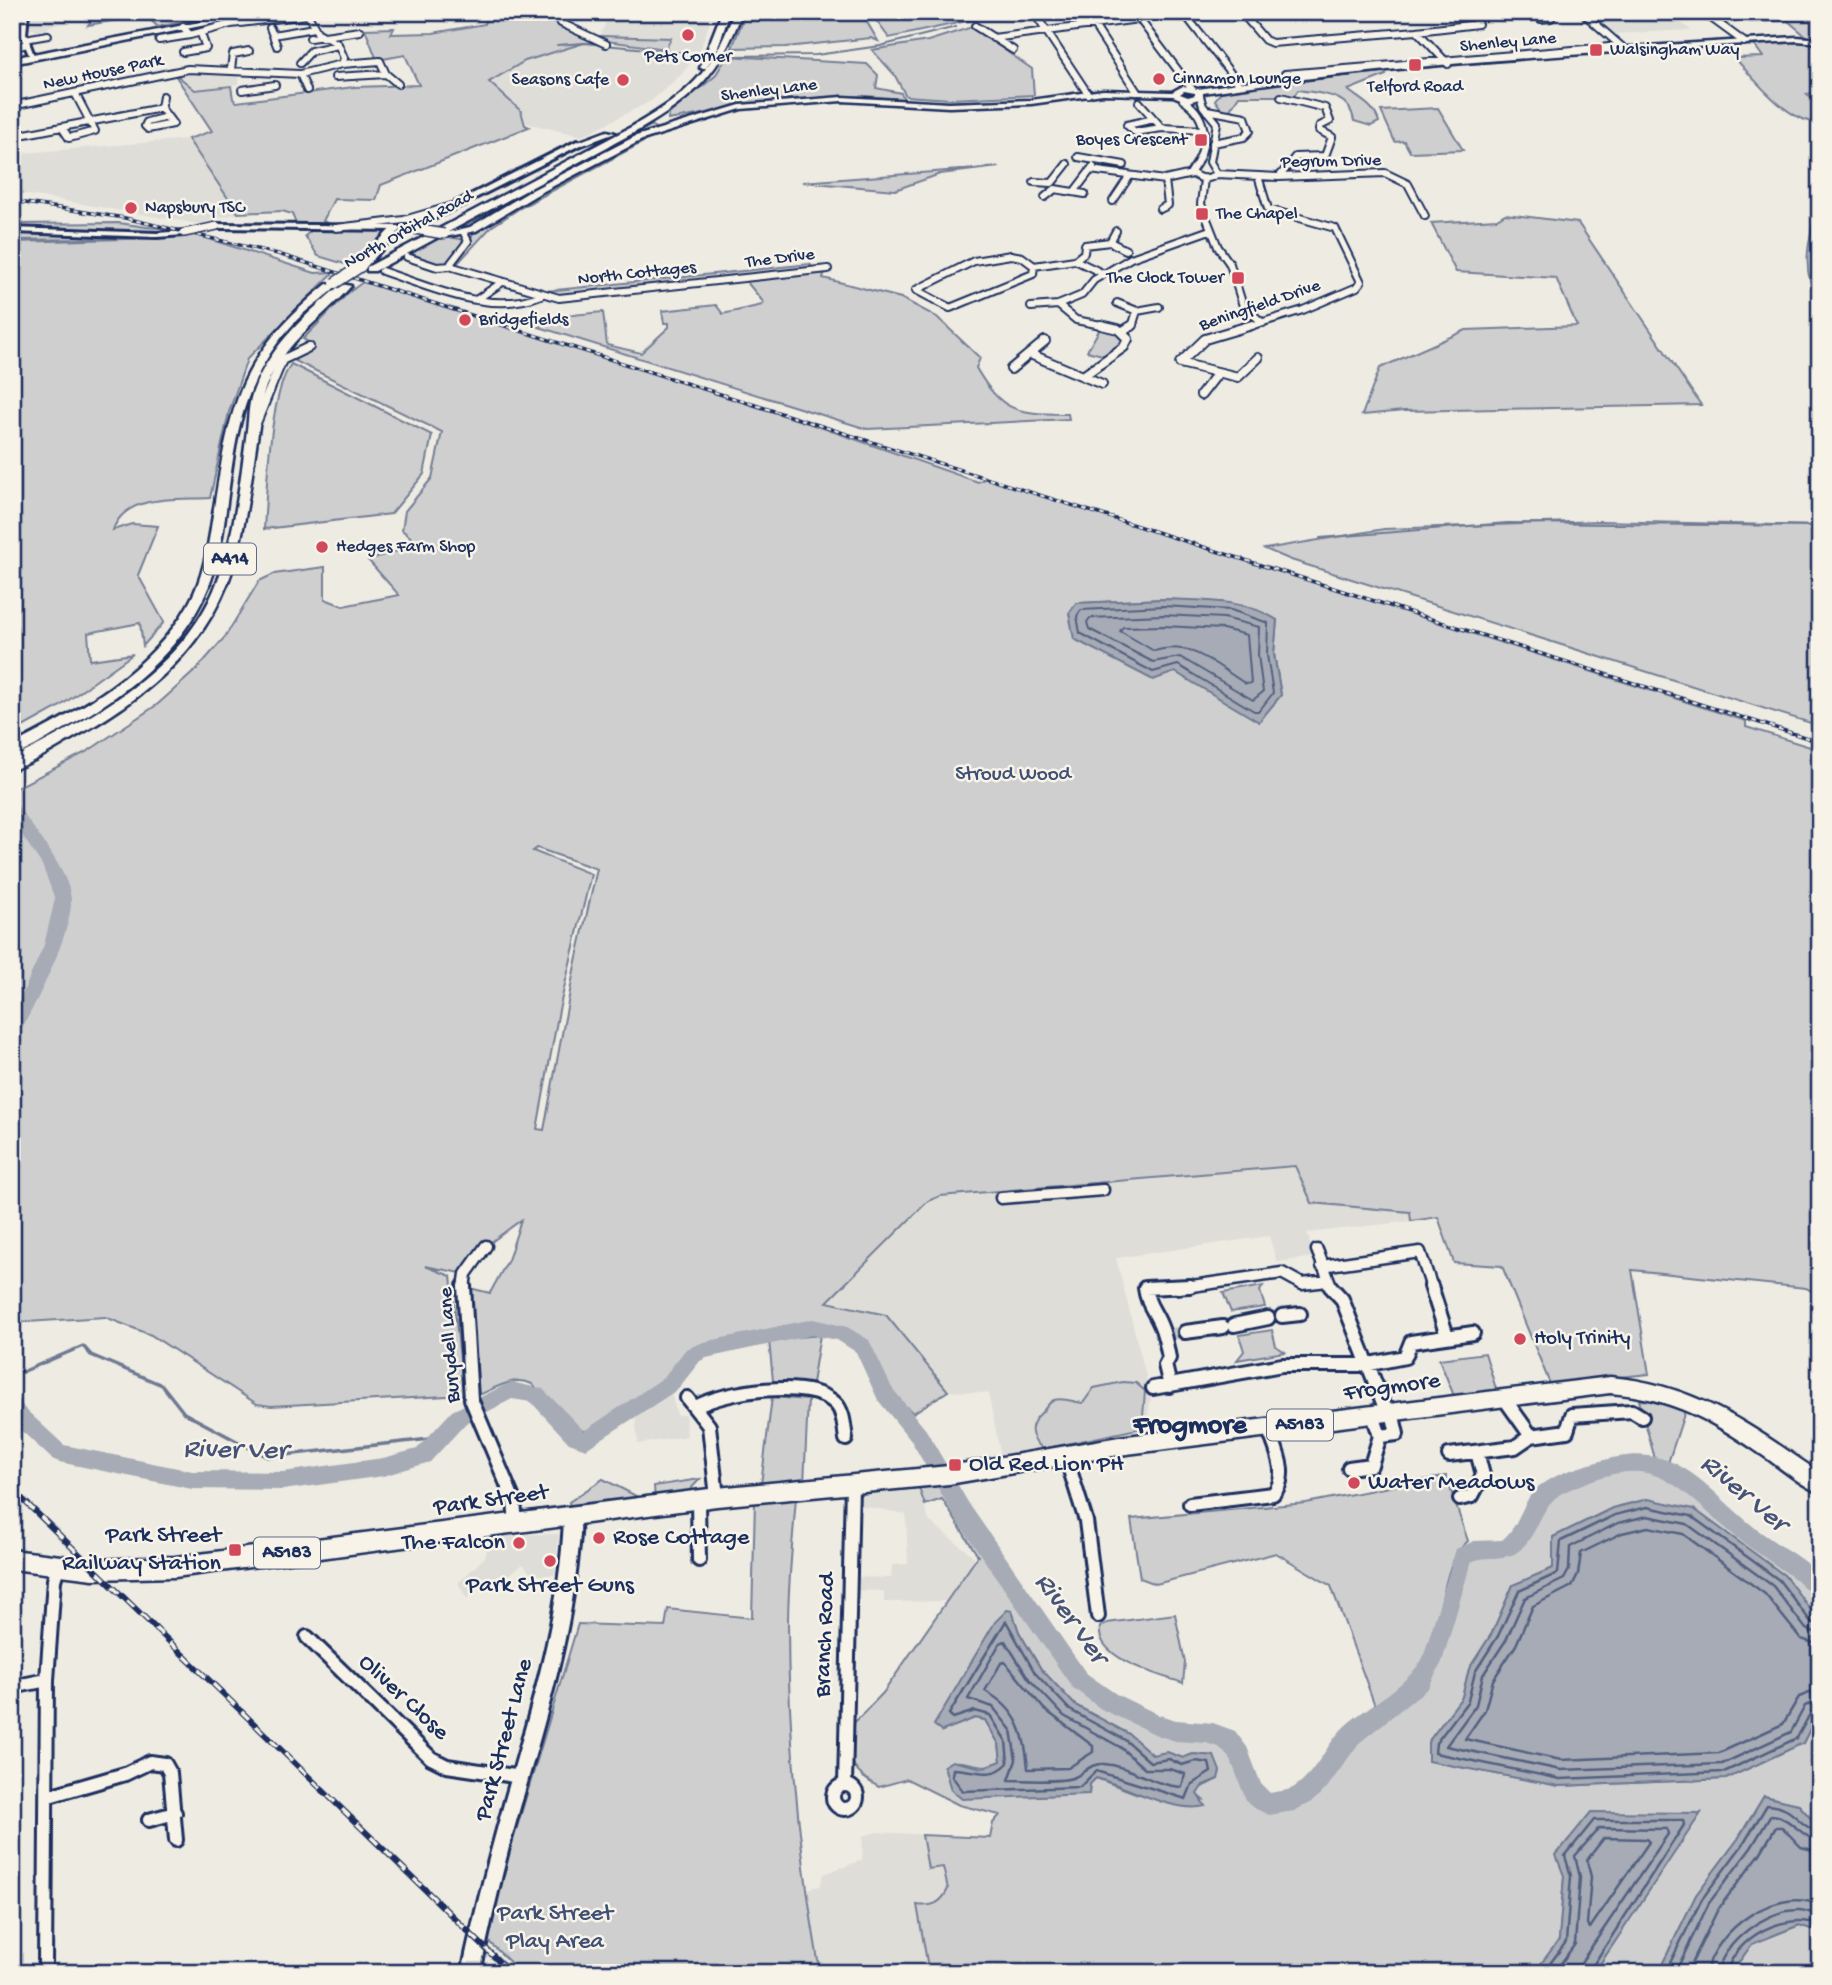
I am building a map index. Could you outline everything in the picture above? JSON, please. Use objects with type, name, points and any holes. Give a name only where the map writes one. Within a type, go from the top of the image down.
[{"type":"main road","points":[[12,61],[266,12]]},
{"type":"main road","name":"North Orbital Road","points":[[371,268],[668,100],[692,79],[713,50],[726,12]]},
{"type":"main road","name":"North Orbital Road","points":[[12,751],[81,713],[125,682],[164,646],[186,619],[211,564],[235,416],[243,391],[277,335],[314,298],[636,128],[663,122],[716,66],[729,41],[738,12]]},
{"type":"main road","name":"Shenley Lane","points":[[1184,100],[1192,90],[1446,62],[1623,48],[1820,41]]},
{"type":"main road","points":[[1174,94],[1192,90]]},
{"type":"main road","name":"Shenley Lane","points":[[406,229],[444,234],[464,233],[663,122],[740,107],[808,100],[868,99],[932,105],[1031,102],[1088,94],[1174,94]]},
{"type":"main road","points":[[1174,94],[1184,100]]},
{"type":"main road","points":[[580,143],[616,131]]},
{"type":"main road","points":[[371,268],[406,229]]},
{"type":"main road","name":"North Orbital Road","points":[[12,765],[94,721],[133,694],[163,669],[200,628],[221,587],[229,564],[253,429],[252,418],[264,381],[282,349],[341,284]]},
{"type":"main road","name":"Frogmore","points":[[940,1476],[1065,1454],[1610,1385],[1635,1385],[1673,1395],[1725,1418],[1820,1484]]},
{"type":"main road","name":"Park Street","points":[[58,1567],[143,1570],[707,1499],[940,1476]]},
{"type":"main road","name":"A5183","points":[[12,1559],[58,1567]]},
{"type":"street","points":[[25,12],[26,42],[33,57]]},
{"type":"street","points":[[159,40],[201,34],[230,24],[314,12]]},
{"type":"street","points":[[425,12],[435,15],[456,12]]},
{"type":"street","points":[[470,12],[516,12]]},
{"type":"street","points":[[555,12],[562,23],[580,34],[606,44]]},
{"type":"street","points":[[1046,12],[1039,18],[1044,29],[1088,94]]},
{"type":"street","points":[[1134,12],[1217,123],[1213,143],[1214,171],[1205,179],[1204,197],[1200,204],[1205,208],[1210,230],[1222,255],[1222,264],[1229,269],[1242,306],[1263,324]]},
{"type":"street","points":[[1183,12],[1239,84]]},
{"type":"street","points":[[1241,12],[1265,40],[1272,43],[1478,24],[1468,12]]},
{"type":"street","points":[[1582,12],[1623,48]]},
{"type":"street","points":[[1703,12],[1744,42]]},
{"type":"street","points":[[303,14],[308,15],[314,28],[338,45],[345,59],[340,65]]},
{"type":"street","points":[[993,38],[1044,29],[1139,19]]},
{"type":"street","points":[[1093,24],[1137,92]]},
{"type":"street","points":[[975,26],[1013,50]]},
{"type":"street","points":[[183,27],[190,35]]},
{"type":"street","points":[[277,46],[271,31],[314,28]]},
{"type":"street","points":[[310,38],[360,31]]},
{"type":"street","points":[[1417,31],[1446,62]]},
{"type":"street","points":[[183,51],[206,48],[201,34]]},
{"type":"street","points":[[12,48],[48,35]]},
{"type":"street","points":[[300,63],[304,54],[311,50],[338,45]]},
{"type":"street","points":[[231,69],[234,57],[248,53]]},
{"type":"street","points":[[199,61],[200,69]]},
{"type":"street","points":[[329,64],[380,61],[386,74],[398,84]]},
{"type":"street","name":"New House Park","points":[[12,106],[200,69],[300,74],[340,65]]},
{"type":"street","points":[[261,87],[258,75],[262,71]]},
{"type":"street","points":[[300,74],[307,90]]},
{"type":"street","points":[[335,78],[386,74]]},
{"type":"street","points":[[242,90],[275,85]]},
{"type":"street","points":[[63,129],[69,138],[94,132],[75,93]]},
{"type":"street","points":[[163,96],[161,108],[167,117]]},
{"type":"street","points":[[1279,177],[1295,158],[1325,156],[1332,137],[1319,130],[1330,121],[1325,108],[1281,97]]},
{"type":"street","points":[[1184,100],[1196,108],[1204,130],[1200,162],[1194,171],[1205,179]]},
{"type":"street","points":[[1139,102],[1162,128]]},
{"type":"street","points":[[15,136],[63,129],[161,108]]},
{"type":"street","points":[[1207,110],[1239,115],[1250,124],[1250,131],[1244,136],[1213,143]]},
{"type":"street","points":[[1154,119],[1127,125],[1135,132],[1162,128],[1204,130]]},
{"type":"street","points":[[12,230],[157,235],[217,226],[406,229],[466,202],[580,143]]},
{"type":"street","points":[[1078,157],[1124,165]]},
{"type":"street","points":[[1074,192],[1097,160]]},
{"type":"street","points":[[1034,182],[1051,184],[1067,164]]},
{"type":"street","name":"Pegrum Drive","points":[[1090,170],[1165,180],[1194,171],[1279,177],[1361,172],[1390,174],[1408,184],[1425,216]]},
{"type":"street","points":[[1059,175],[1083,179]]},
{"type":"street","name":"Beningfield Drive","points":[[1258,176],[1268,209],[1337,230],[1361,282],[1326,302],[1263,324],[1205,339],[1180,363],[1238,377],[1258,358]]},
{"type":"street","points":[[1113,201],[1129,177]]},
{"type":"street","points":[[1160,209],[1168,205],[1165,180]]},
{"type":"street","points":[[1045,197],[1055,189],[1085,194]]},
{"type":"street","points":[[336,228],[341,225],[404,220],[466,202]]},
{"type":"street","points":[[1031,307],[1058,305],[1087,292],[1086,287],[1104,274],[1199,231],[1210,230]]},
{"type":"street","points":[[1110,242],[1116,231]]},
{"type":"street","points":[[451,266],[468,241],[464,233]]},
{"type":"street","points":[[1034,266],[1033,274],[1027,278],[950,308],[916,290],[950,272],[994,256],[1022,257],[1034,266],[1075,260],[1084,253],[1086,245],[1110,242],[1126,250]]},
{"type":"street","name":"North Cottages","points":[[407,257],[437,267],[451,266],[541,295],[565,297],[735,280]]},
{"type":"street","points":[[1075,260],[1104,274]]},
{"type":"street","name":"North Cottages","points":[[371,268],[487,303],[533,300],[541,295]]},
{"type":"street","name":"The Drive","points":[[735,280],[828,269]]},
{"type":"street","points":[[476,300],[501,283]]},
{"type":"street","points":[[1117,303],[1136,311],[1159,307]]},
{"type":"street","points":[[1058,305],[1076,320],[1123,331],[1133,326],[1136,311]]},
{"type":"street","points":[[253,429],[282,360],[309,347],[299,338],[300,329]]},
{"type":"street","points":[[1083,376],[1124,347],[1128,339],[1123,331]]},
{"type":"street","points":[[1011,369],[1045,341]]},
{"type":"street","points":[[1030,354],[1102,384]]},
{"type":"street","points":[[1201,396],[1218,373]]},
{"type":"street","points":[[1002,1198],[1103,1190]]},
{"type":"street","name":"Burydell Lane","points":[[486,1246],[466,1274],[463,1294],[471,1399],[514,1501],[516,1523]]},
{"type":"street","points":[[1317,1250],[1327,1282],[1342,1299],[1384,1414],[1399,1431],[1380,1436]]},
{"type":"street","points":[[1322,1266],[1420,1252],[1447,1336]]},
{"type":"street","points":[[1170,1386],[1165,1365],[1169,1358],[1168,1334],[1159,1318],[1148,1308],[1145,1288],[1171,1289],[1282,1273],[1302,1284],[1327,1282]]},
{"type":"street","points":[[1282,1316],[1300,1314]]},
{"type":"street","points":[[1185,1332],[1268,1318]]},
{"type":"street","points":[[1153,1388],[1282,1366],[1365,1365],[1405,1357],[1411,1342],[1473,1333]]},
{"type":"street","points":[[699,1560],[707,1499],[709,1426],[692,1403],[782,1390],[804,1392],[833,1401],[841,1410],[846,1439]]},
{"type":"street","points":[[1504,1398],[1531,1436]]},
{"type":"street","points":[[1449,1455],[1515,1447],[1531,1436],[1567,1432],[1572,1415],[1632,1411],[1642,1418]]},
{"type":"street","points":[[1349,1468],[1371,1465],[1384,1414]]},
{"type":"street","points":[[1190,1504],[1273,1494],[1281,1489],[1283,1480],[1269,1430]]},
{"type":"street","points":[[1460,1499],[1472,1496],[1483,1475],[1477,1452]]},
{"type":"street","points":[[1065,1454],[1086,1521],[1098,1616]]},
{"type":"street","name":"Branch Road","points":[[845,1785],[852,1486]]},
{"type":"street","name":"Park Street Lane","points":[[471,1973],[482,1914],[521,1777],[562,1610],[572,1517]]},
{"type":"street","points":[[46,1966],[49,1796],[47,1680],[54,1580],[58,1567]]},
{"type":"street","name":"Oliver Close","points":[[307,1637],[431,1758],[447,1766],[521,1777]]},
{"type":"street","points":[[12,1687],[47,1680]]},
{"type":"street","points":[[49,1796],[125,1774],[150,1762],[165,1764],[170,1773],[176,1840]]},
{"type":"street","points":[[149,1820],[175,1813]]},
{"type":"shaded area","points":[[30,12],[230,12],[157,28],[145,15],[102,24],[84,24],[87,19],[49,26],[47,32],[37,35],[34,29],[28,30]]},
{"type":"shaded area","points":[[610,12],[713,12],[700,51],[666,49],[670,38],[600,36]]},
{"type":"shaded area","points":[[1585,12],[1666,12],[1691,30],[1611,34]]},
{"type":"shaded area","points":[[584,43],[698,53],[682,74],[651,101],[582,136],[526,123],[521,110],[489,82],[525,61]]},
{"type":"shaded area","points":[[237,70],[239,84],[194,89],[177,72]]},
{"type":"shaded area","points":[[188,139],[238,213],[199,224],[12,192],[25,153]]},
{"type":"shaded area","points":[[1295,1166],[1312,1203],[1410,1212],[1411,1221],[1307,1233],[1314,1257],[1277,1262],[1269,1236],[1116,1258],[1151,1396],[1146,1431],[1002,1460],[988,1393],[948,1391],[886,1315],[826,1303],[928,1201],[940,1196],[1104,1178]]},
{"type":"shaded area","points":[[671,1393],[677,1415],[685,1415],[687,1436],[638,1444],[635,1414]]},
{"type":"shaded area","points":[[919,1488],[929,1521],[977,1559],[947,1601],[884,1602],[884,1591],[855,1590],[855,1577],[891,1578],[892,1565],[908,1564],[906,1514],[857,1505],[857,1493]]},
{"type":"shaded area","points":[[559,1534],[555,1575],[532,1575],[523,1564],[492,1587],[478,1586],[467,1599],[458,1583],[485,1557],[491,1535]]},
{"type":"shaded area","points":[[877,1832],[990,1838],[1018,1973],[820,1973],[805,1889],[820,1886],[824,1874],[862,1860],[863,1836]]},
{"type":"green space","points":[[98,12],[229,12],[158,27],[145,15],[88,25]]},
{"type":"green space","points":[[486,12],[503,16],[551,12],[560,25],[600,43],[584,43],[525,61],[489,82],[521,111],[525,125],[529,127],[381,185],[376,200],[334,199],[323,221],[331,225],[297,226],[292,214],[282,211],[238,213],[188,139],[212,131],[173,72],[195,90],[231,86],[233,99],[237,102],[354,87],[419,85],[405,55],[377,60],[365,29],[394,28],[391,34],[433,33],[485,24]]},
{"type":"green space","points":[[746,12],[861,12],[878,41],[871,38],[786,47],[732,48]]},
{"type":"green space","points":[[870,12],[1008,12],[889,38]]},
{"type":"green space","points":[[1736,12],[1820,12],[1820,39],[1808,38],[1787,20],[1750,22]]},
{"type":"green space","points":[[972,27],[1032,69],[1034,95],[951,99],[906,96],[894,74],[872,50],[928,41]]},
{"type":"green space","points":[[600,36],[671,38],[666,49],[599,40]]},
{"type":"green space","points":[[1798,41],[1820,43],[1820,92],[1807,94],[1820,105],[1820,122],[1809,121],[1785,109],[1735,58],[1763,57],[1755,46],[1738,44]]},
{"type":"green space","points":[[727,56],[867,64],[878,75],[876,88],[901,93],[904,99],[865,96],[789,99],[668,120],[669,114],[715,76]]},
{"type":"green space","points":[[1384,72],[1386,75],[1348,90],[1374,111],[1379,122],[1371,126],[1354,121],[1347,105],[1333,96],[1298,90],[1294,96],[1239,96],[1229,111],[1222,110],[1215,100],[1221,92],[1251,88],[1254,85]]},
{"type":"green space","points":[[1438,108],[1463,150],[1410,152],[1404,141],[1395,142],[1381,111]]},
{"type":"green space","points":[[652,125],[656,129],[474,226],[454,232],[445,231]]},
{"type":"green space","points":[[658,134],[520,208],[491,227],[457,264],[455,263],[470,243],[473,232],[533,196],[648,136]]},
{"type":"green space","points":[[999,167],[940,174],[895,190],[802,182]]},
{"type":"green space","points":[[1820,195],[1820,304],[1809,277],[1808,250]]},
{"type":"green space","points":[[1505,214],[1578,223],[1701,405],[1404,411],[1362,415],[1380,368],[1466,330],[1577,326],[1556,278],[1456,272],[1431,223],[1497,219]]},
{"type":"green space","points":[[119,223],[177,230],[315,273],[334,272],[247,359],[229,412],[210,498],[169,499],[141,504],[119,518],[113,530],[132,524],[158,526],[138,575],[164,622],[143,646],[140,623],[88,633],[90,660],[133,654],[59,707],[12,733],[12,242],[162,238],[12,240],[12,224]]},
{"type":"green space","points":[[312,230],[379,230],[387,235],[351,266],[318,256],[305,236]]},
{"type":"green space","points":[[436,235],[466,240],[445,264],[436,264],[412,254],[413,251]]},
{"type":"green space","points":[[810,264],[813,269],[561,296],[546,291]]},
{"type":"green space","points":[[825,271],[823,278],[901,298],[937,317],[980,358],[976,368],[1004,403],[1024,411],[1068,414],[1069,419],[867,429],[539,327],[544,324],[541,318],[603,312],[607,345],[641,353],[669,327],[669,323],[664,323],[662,311],[716,305],[723,314],[762,305],[764,303],[746,281]]},
{"type":"green space","name":"Stroud Wood","points":[[363,282],[820,427],[978,482],[986,478],[1746,721],[1746,727],[1820,750],[1820,1296],[1806,1288],[1632,1270],[1649,1374],[1550,1384],[1502,1266],[1454,1263],[1438,1217],[1411,1221],[1410,1212],[1312,1203],[1295,1166],[940,1196],[928,1201],[827,1302],[886,1315],[948,1391],[913,1413],[891,1393],[859,1338],[846,1329],[823,1323],[785,1326],[697,1348],[647,1397],[595,1429],[575,1429],[532,1384],[525,1382],[504,1384],[476,1396],[466,1287],[490,1293],[508,1260],[521,1220],[486,1246],[466,1274],[425,1266],[451,1276],[464,1395],[271,1406],[257,1404],[151,1335],[105,1317],[12,1323],[12,790],[88,751],[158,704],[197,669],[225,637],[259,581],[274,574],[325,567],[325,599],[343,606],[399,595],[368,560],[419,544],[402,530],[405,511],[432,478],[442,432],[289,358],[313,345],[303,339],[348,293]],"holes":[[[1163,599],[1226,603],[1277,620],[1274,654],[1281,695],[1259,721],[1175,671],[1078,603]],[[537,848],[597,869],[574,970],[544,1130],[537,1129],[559,1010],[591,874],[533,851]]]},
{"type":"green space","points":[[1101,327],[1114,330],[1124,339],[1106,356],[1087,351]]},
{"type":"green space","points":[[291,364],[432,435],[424,474],[391,514],[264,529],[274,419],[278,398]]},
{"type":"green space","points":[[1599,521],[1820,526],[1820,726],[1291,560],[1265,549],[1384,529]]},
{"type":"green space","points":[[1263,1286],[1260,1291],[1265,1307],[1231,1312],[1223,1293]]},
{"type":"green space","points":[[1272,1330],[1276,1346],[1285,1352],[1237,1360],[1244,1351],[1239,1335]]},
{"type":"green space","points":[[820,1335],[811,1389],[773,1381],[769,1340]]},
{"type":"green space","points":[[1485,1353],[1497,1392],[1454,1396],[1439,1359]]},
{"type":"green space","points":[[1123,1382],[1136,1383],[1145,1391],[1142,1428],[1043,1449],[1035,1440],[1032,1435],[1034,1421],[1052,1401],[1061,1399],[1083,1403],[1094,1388]]},
{"type":"green space","points":[[772,1397],[808,1400],[804,1484],[761,1484]]},
{"type":"green space","points":[[1639,1400],[1664,1401],[1686,1408],[1668,1463],[1655,1459]]},
{"type":"green space","points":[[1625,1468],[1667,1474],[1687,1483],[1818,1573],[1820,1622],[1784,1575],[1648,1499],[1612,1508],[1553,1537],[1553,1568],[1513,1585],[1492,1633],[1469,1669],[1462,1697],[1428,1742],[1428,1761],[1559,1786],[1726,1779],[1803,1743],[1820,1709],[1820,1829],[1798,1804],[1764,1796],[1738,1839],[1696,1895],[1658,1973],[1594,1973],[1700,1813],[1564,1876],[1559,1940],[1534,1973],[929,1973],[917,1905],[936,1903],[948,1889],[943,1867],[928,1869],[922,1835],[990,1838],[993,1823],[1000,1815],[959,1805],[907,1779],[879,1787],[861,1775],[853,1763],[851,1726],[883,1693],[978,1556],[942,1499],[925,1505],[919,1488],[944,1485],[984,1552],[1079,1690],[1176,1733],[1221,1739],[1230,1745],[1240,1761],[1248,1797],[1262,1810],[1275,1812],[1303,1801],[1322,1784],[1357,1738],[1424,1687],[1436,1669],[1468,1559],[1477,1555],[1505,1553],[1517,1546],[1523,1541],[1543,1504],[1555,1492],[1574,1483]],"holes":[[[1012,1611],[1019,1632],[1041,1669],[1075,1705],[1129,1734],[1153,1755],[1167,1752],[1183,1758],[1193,1754],[1214,1756],[1218,1779],[1198,1789],[1196,1794],[1203,1800],[1138,1794],[1096,1778],[1090,1784],[1089,1793],[944,1766],[958,1762],[986,1766],[1001,1761],[999,1744],[985,1720],[975,1718],[942,1731]]]},
{"type":"green space","points":[[1446,1476],[1468,1541],[1452,1564],[1431,1648],[1425,1661],[1409,1682],[1377,1711],[1331,1586],[1276,1553],[1156,1584],[1140,1578],[1131,1519],[1306,1503]]},
{"type":"green space","points":[[603,1479],[642,1499],[570,1506],[569,1502]]},
{"type":"green space","points":[[700,1479],[684,1496],[655,1500],[654,1486]]},
{"type":"green space","name":"Park Street Play Area","points":[[796,1497],[788,1608],[790,1712],[801,1843],[820,1973],[521,1973],[484,1937],[578,1624],[665,1627],[668,1609],[752,1618],[755,1501]]},
{"type":"green space","points":[[1175,1614],[1185,1662],[1183,1683],[1118,1657],[1101,1638],[1100,1627],[1107,1623]]},
{"type":"green space","points":[[1800,1925],[1820,1932],[1820,1973],[1731,1973],[1752,1944]]},
{"type":"water","points":[[1163,599],[1236,604],[1277,620],[1274,654],[1281,695],[1259,722],[1175,672],[1153,680],[1074,639],[1069,613],[1077,603]]},
{"type":"water","points":[[1648,1499],[1694,1509],[1784,1575],[1820,1622],[1820,1709],[1803,1743],[1726,1779],[1559,1786],[1428,1761],[1428,1742],[1462,1697],[1469,1669],[1492,1633],[1513,1585],[1553,1568],[1553,1537],[1613,1508]]},
{"type":"water","points":[[1007,1610],[1012,1611],[1019,1632],[1041,1669],[1075,1705],[1129,1734],[1153,1755],[1167,1752],[1183,1758],[1193,1754],[1214,1756],[1220,1771],[1218,1779],[1203,1785],[1197,1794],[1205,1806],[1165,1803],[1096,1778],[1090,1784],[1089,1794],[962,1799],[951,1790],[944,1766],[952,1761],[983,1768],[1001,1761],[999,1744],[985,1720],[975,1718],[942,1731],[934,1725],[995,1622]]},
{"type":"water","points":[[1764,1796],[1798,1804],[1820,1829],[1820,1932],[1799,1925],[1752,1944],[1731,1973],[1658,1973],[1696,1895],[1738,1839]]},
{"type":"water","points":[[1591,1812],[1701,1813],[1594,1973],[1534,1973],[1559,1940],[1564,1876],[1556,1855]]},
{"type":"waterway","points":[[731,56],[816,55],[880,46],[956,27]]},
{"type":"waterway","points":[[557,45],[584,43],[689,53]]},
{"type":"waterway","points":[[1320,538],[1507,523],[1820,526]]},
{"type":"waterway","name":"River Ver","points":[[12,809],[49,864],[63,899],[52,945],[35,987],[12,1031]]},
{"type":"waterway","name":"River Ver","points":[[12,1405],[17,1414],[59,1453],[192,1480],[283,1481],[383,1467],[423,1456],[459,1417],[511,1390],[536,1395],[576,1437],[586,1440],[670,1384],[693,1355],[704,1350],[813,1327],[841,1333],[863,1346],[885,1394],[919,1436],[962,1511],[1079,1680],[1108,1701],[1159,1725],[1176,1731],[1213,1733],[1227,1739],[1239,1754],[1253,1792],[1269,1804],[1294,1800],[1305,1793],[1318,1781],[1351,1735],[1421,1681],[1432,1662],[1463,1556],[1474,1550],[1508,1547],[1520,1536],[1544,1494],[1567,1481],[1621,1464],[1645,1463],[1666,1468],[1684,1478],[1756,1541],[1798,1569],[1820,1589]]},
{"type":"waterway","name":"River Ver","points":[[22,1372],[83,1346],[91,1355],[162,1385],[184,1413],[267,1457],[430,1439],[459,1417]]},
{"type":"tunnel","points":[[1172,1334],[1185,1332]]},
{"type":"railway","points":[[12,201],[125,218],[278,254],[1820,742]]},
{"type":"railway","points":[[12,1489],[511,1973]]},
{"type":"place","name":"Pets Corner","points":[[688,35]]},
{"type":"place","name":"Walsingham Way","points":[[1596,50]]},
{"type":"place","name":"Telford Road","points":[[1415,65]]},
{"type":"place","name":"Cinnamon Lounge","points":[[1159,79]]},
{"type":"place","name":"Seasons Cafe","points":[[623,80]]},
{"type":"place","name":"Boyes Crescent","points":[[1201,140]]},
{"type":"place","name":"Napsbury TSC","points":[[131,208]]},
{"type":"place","name":"The Chapel","points":[[1202,214]]},
{"type":"place","name":"The Clock Tower","points":[[1238,278]]},
{"type":"place","name":"Bridgefields","points":[[465,320]]},
{"type":"place","name":"Hedges Farm Shop","points":[[322,547]]},
{"type":"place","name":"Holy Trinity","points":[[1520,1339]]},
{"type":"place","name":"Old Red Lion PH","points":[[955,1465]]},
{"type":"place","name":"Water Meadows","points":[[1354,1483]]},
{"type":"place","name":"Rose Cottage","points":[[599,1538]]},
{"type":"place","name":"The Falcon","points":[[519,1543]]},
{"type":"place","name":"Park Street Railway Station","points":[[235,1550]]},
{"type":"place","name":"Park Street Guns","points":[[550,1561]]},
{"type":"district","name":"Frogmore","points":[[1190,1426]]}]
